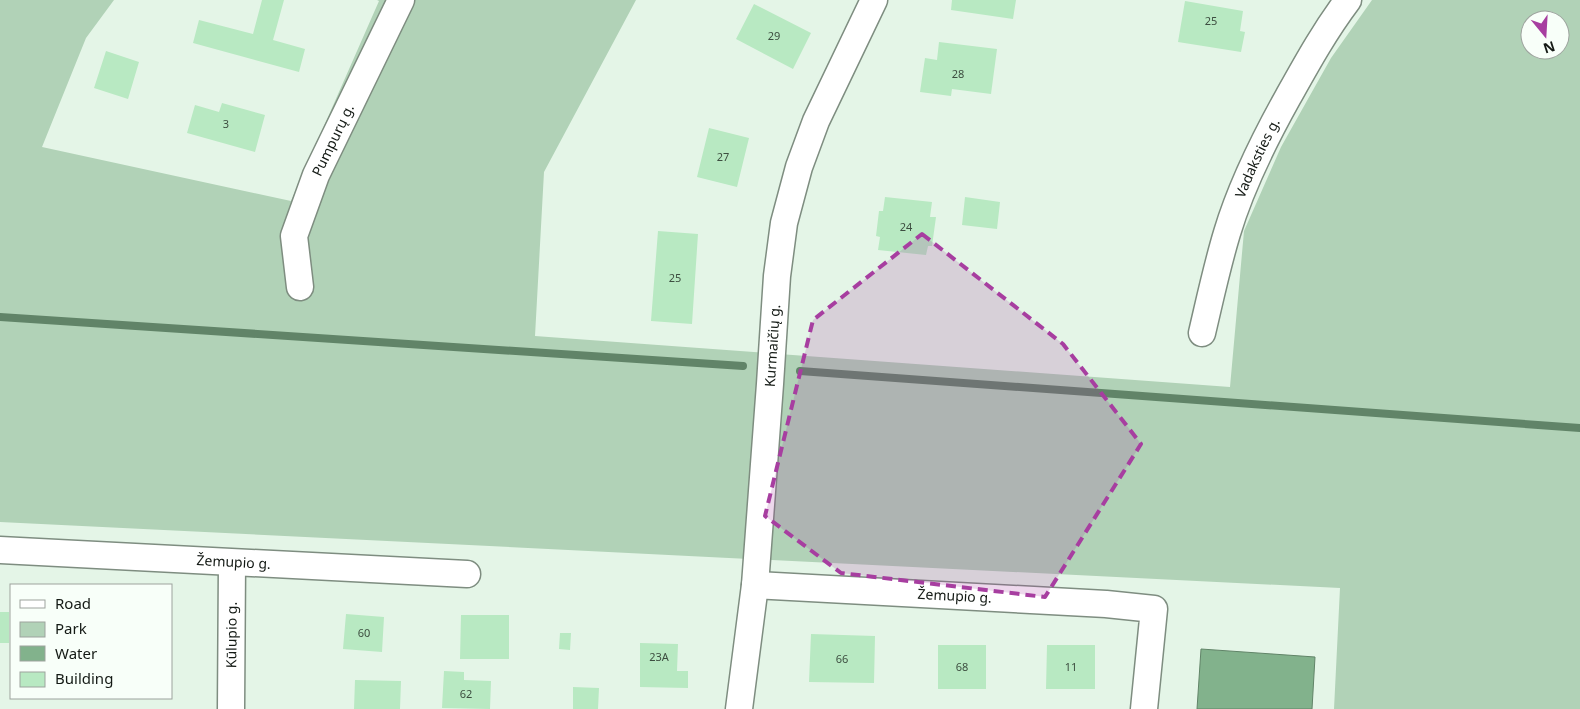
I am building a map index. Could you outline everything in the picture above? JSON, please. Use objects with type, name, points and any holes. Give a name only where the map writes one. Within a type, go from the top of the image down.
[{"type":"street","name":"Pumpurų g.","points":[[300,287],[294,236],[316,174],[401,0]]},
{"type":"street","name":"Kurmaičių g.","points":[[739,709],[755,585],[777,276],[784,223],[799,166],[816,121],[874,0]]},
{"type":"street","name":"Vadaksties g.","points":[[1202,333],[1227,232],[1247,181],[1269,131],[1326,30],[1348,0]]},
{"type":"street","name":"Žemupio g.","points":[[0,550],[467,574]]},
{"type":"street","name":"Kūlupio g.","points":[[231,709],[232,563]]},
{"type":"street","name":"Žemupio g.","points":[[755,585],[1106,604],[1154,610],[1144,709]]},
{"type":"highlighted area","points":[[922,234],[1063,344],[1141,444],[1045,597],[841,573],[765,516],[813,320]]},
{"type":"green space","points":[[0,0],[114,0],[86,38],[42,147],[291,201],[379,1],[377,0],[636,0],[544,172],[535,336],[1230,387],[1244,231],[1281,147],[1331,58],[1372,0],[1580,0],[1580,709],[1334,709],[1340,588],[0,522]]},
{"type":"water","points":[[1201,649],[1315,657],[1312,709],[1197,709]]},
{"type":"building","points":[[262,0],[284,0],[273,40],[305,49],[299,72],[193,43],[199,20],[253,34]]},
{"type":"building","points":[[952,0],[1016,0],[1013,19],[951,10]]},
{"type":"building","points":[[1185,1],[1243,11],[1240,31],[1245,32],[1241,52],[1178,42]]},
{"type":"building","points":[[754,4],[811,33],[793,69],[736,39]]},
{"type":"building","points":[[939,42],[997,49],[991,94],[952,89],[951,96],[920,92],[925,58],[937,60]]},
{"type":"building","points":[[106,51],[139,62],[128,99],[94,88]]},
{"type":"building","points":[[222,103],[265,115],[255,152],[187,133],[195,105],[219,112]]},
{"type":"building","points":[[709,128],[749,138],[737,187],[697,177]]},
{"type":"building","points":[[885,197],[932,202],[930,217],[936,217],[932,246],[928,246],[926,255],[878,250],[880,237],[876,236],[879,211],[883,211]]},
{"type":"building","points":[[965,197],[1000,202],[997,229],[962,225]]},
{"type":"building","points":[[658,231],[698,234],[692,324],[651,321]]},
{"type":"building","points":[[0,612],[9,612],[9,643],[0,643]]},
{"type":"building","points":[[346,614],[384,617],[382,652],[343,649]]},
{"type":"building","points":[[461,615],[509,615],[509,659],[460,659]]},
{"type":"building","points":[[560,633],[571,633],[570,650],[559,649]]},
{"type":"building","points":[[811,634],[875,636],[874,683],[809,682]]},
{"type":"building","points":[[640,643],[678,644],[677,671],[688,671],[688,688],[640,687]]},
{"type":"building","points":[[938,645],[986,645],[986,689],[938,689]]},
{"type":"building","points":[[1047,645],[1095,645],[1095,689],[1046,689]]},
{"type":"building","points":[[444,671],[464,672],[464,680],[491,681],[490,709],[442,708]]},
{"type":"building","points":[[355,680],[401,681],[400,709],[354,709]]},
{"type":"building","points":[[573,687],[599,688],[598,709],[573,709]]},
{"type":"waterway","points":[[0,317],[743,366]]},
{"type":"waterway","points":[[800,371],[1580,428]]}]
